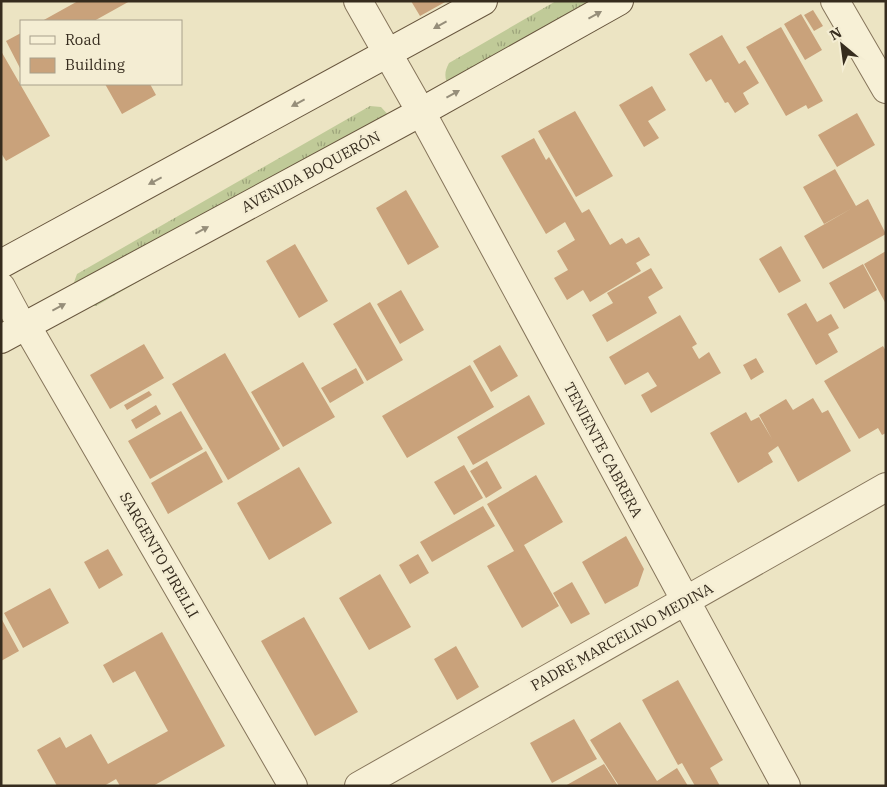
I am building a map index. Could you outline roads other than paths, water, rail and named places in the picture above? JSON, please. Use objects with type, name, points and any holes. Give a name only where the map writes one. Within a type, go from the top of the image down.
[{"type":"street","name":"TENIENTE CABRERA","points":[[358,1],[421,112],[786,786]]},
{"type":"street","points":[[1,264],[388,55],[483,1]]},
{"type":"street","name":"AVENIDA BOQUERÓN","points":[[1,339],[421,112],[619,1]]},
{"type":"street","points":[[835,1],[886,89]]},
{"type":"street","name":"SARGENTO PIRELLI","points":[[1,287],[22,326],[26,325],[293,786]]},
{"type":"street","name":"PADRE MARCELINO MEDINA","points":[[358,786],[886,487]]}]
